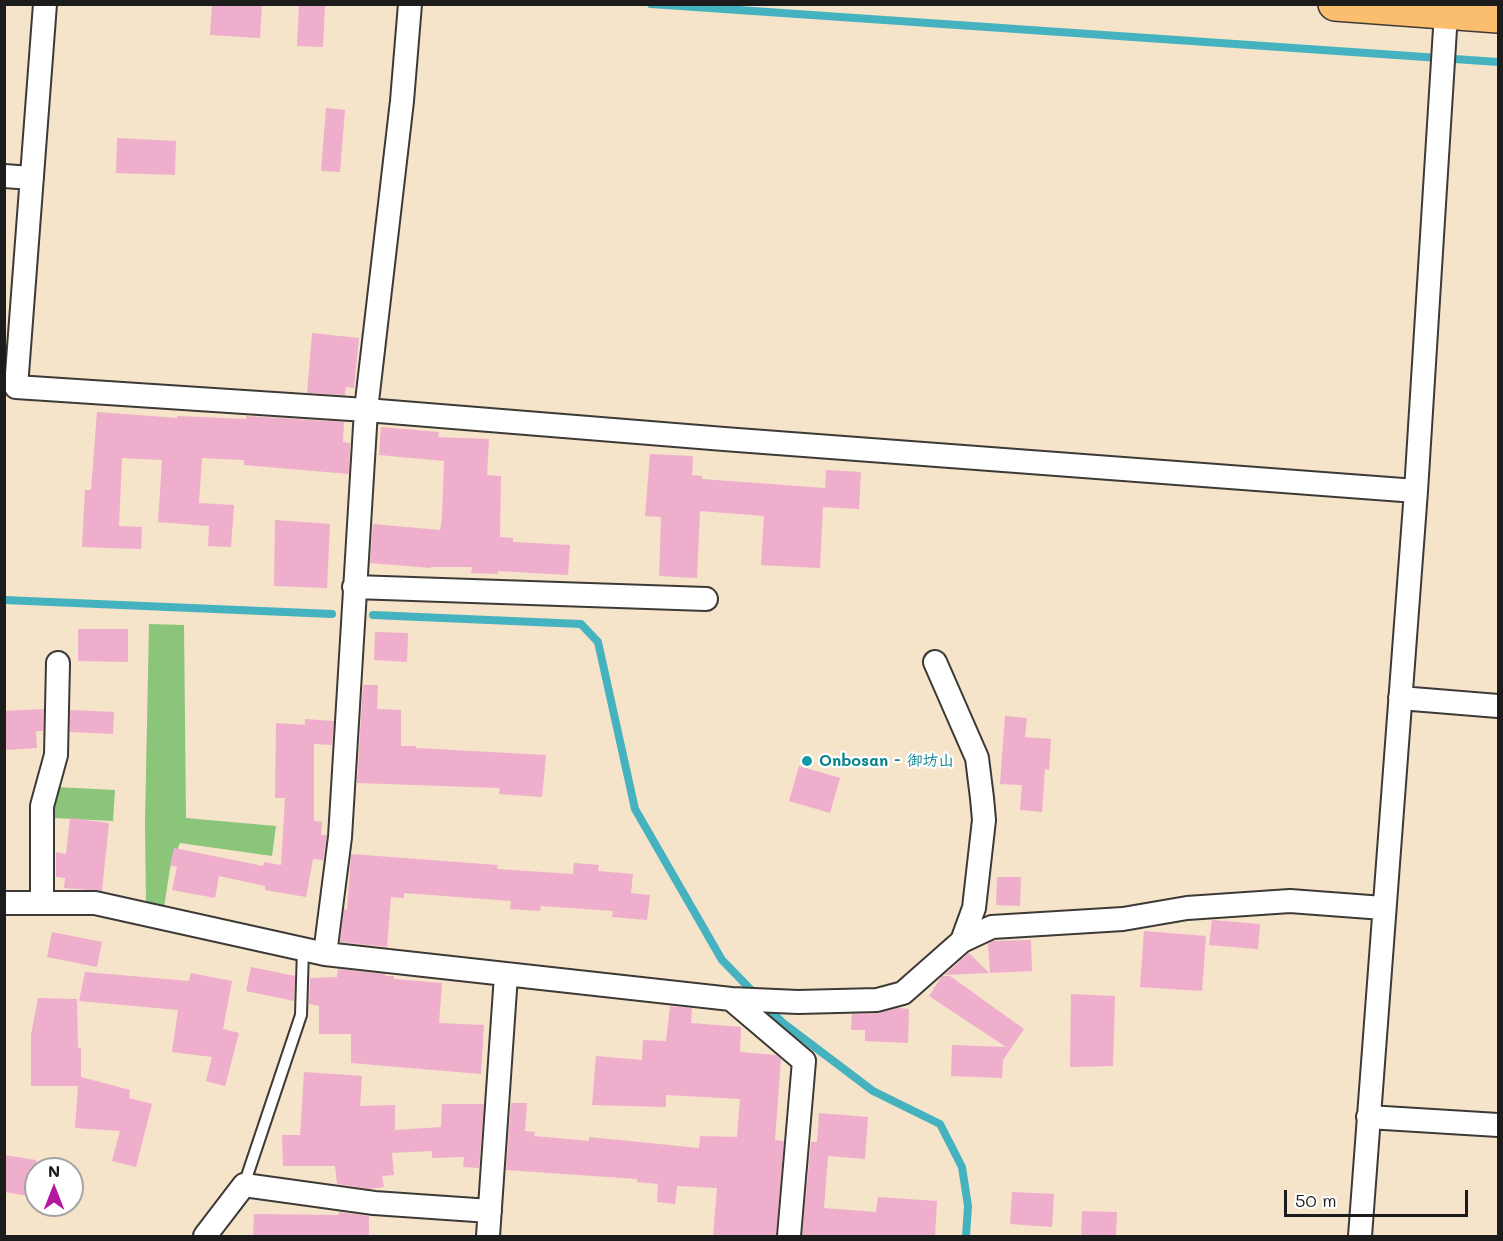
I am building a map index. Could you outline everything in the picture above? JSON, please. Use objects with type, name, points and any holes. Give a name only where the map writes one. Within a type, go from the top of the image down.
[{"type":"main road","points":[[1335,4],[1498,16]]},
{"type":"street","points":[[45,4],[16,387],[366,410],[1416,491]]},
{"type":"street","points":[[326,954],[340,837],[366,410],[402,101],[410,4]]},
{"type":"street","points":[[1360,1236],[1416,491],[1446,13]]},
{"type":"street","points":[[4,176],[32,177]]},
{"type":"street","points":[[354,587],[706,599]]},
{"type":"street","points":[[935,662],[975,750],[982,798],[984,820],[974,908],[962,941]]},
{"type":"street","points":[[42,903],[42,807],[56,755],[58,663]]},
{"type":"street","points":[[1400,698],[1498,706]]},
{"type":"street","points":[[4,903],[94,903],[326,954],[731,999],[798,1002],[876,1000],[903,993],[962,941],[992,927],[1123,920],[1187,908],[1290,901],[1383,908]]},
{"type":"street","points":[[488,1236],[506,975]]},
{"type":"street","points":[[731,999],[804,1061],[789,1236]]},
{"type":"street","points":[[1368,1117],[1498,1125]]},
{"type":"street","points":[[205,1236],[244,1185],[374,1203],[490,1211]]},
{"type":"lane","points":[[244,1185],[301,1015],[303,949]]},
{"type":"green space","points":[[149,624],[184,625],[186,818],[276,826],[272,856],[180,843],[170,868],[164,908],[146,905],[145,822]]},
{"type":"green space","points":[[56,787],[115,790],[113,821],[54,818]]},
{"type":"building","points":[[212,4],[262,4],[260,38],[210,35]]},
{"type":"building","points":[[299,4],[325,4],[323,47],[297,46]]},
{"type":"building","points":[[326,108],[345,110],[340,172],[321,171]]},
{"type":"building","points":[[117,138],[176,141],[175,175],[116,173]]},
{"type":"building","points":[[312,333],[359,338],[354,388],[346,387],[345,395],[307,393]]},
{"type":"building","points":[[97,412],[177,418],[177,416],[246,419],[246,416],[344,422],[343,442],[350,443],[349,474],[244,465],[244,460],[202,458],[199,503],[234,505],[231,547],[208,546],[209,526],[158,522],[162,460],[122,458],[119,526],[142,527],[141,549],[82,547],[85,490],[91,490]]},
{"type":"building","points":[[381,427],[439,432],[438,437],[489,439],[487,475],[501,476],[500,537],[513,538],[513,542],[570,545],[568,575],[498,571],[498,574],[471,573],[472,567],[431,568],[370,563],[373,524],[440,530],[442,518],[444,461],[379,455]]},
{"type":"building","points":[[650,454],[693,456],[692,475],[702,476],[702,479],[825,488],[826,470],[861,472],[859,509],[823,507],[820,568],[761,565],[764,516],[700,511],[697,578],[659,576],[661,517],[645,516]]},
{"type":"building","points":[[275,520],[330,524],[327,588],[274,586]]},
{"type":"building","points":[[78,629],[128,629],[128,662],[78,661]]},
{"type":"building","points":[[375,632],[408,633],[407,662],[374,660]]},
{"type":"building","points":[[363,685],[378,685],[377,709],[401,710],[401,746],[546,755],[542,797],[499,794],[500,788],[357,783]]},
{"type":"building","points":[[44,709],[43,731],[36,731],[37,748],[4,750],[4,711]]},
{"type":"building","points":[[70,710],[114,712],[113,734],[70,732]]},
{"type":"building","points":[[1005,716],[1027,718],[1025,737],[1051,739],[1049,770],[1045,769],[1042,812],[1020,810],[1022,785],[1000,784]]},
{"type":"building","points":[[305,719],[334,721],[332,745],[314,744],[314,821],[322,822],[321,835],[327,835],[323,860],[313,859],[306,897],[265,890],[265,886],[219,876],[215,898],[172,890],[177,867],[170,865],[174,848],[263,866],[264,862],[281,865],[285,798],[275,798],[276,723],[305,725]]},
{"type":"building","points":[[799,766],[840,778],[830,813],[789,801]]},
{"type":"building","points":[[70,818],[109,823],[102,891],[64,888],[65,878],[56,877],[56,852],[66,854]]},
{"type":"building","points":[[351,854],[498,865],[497,869],[573,874],[574,863],[599,865],[598,871],[633,874],[631,893],[650,895],[647,920],[612,917],[613,911],[541,906],[540,911],[510,909],[511,901],[404,893],[404,898],[391,897],[387,947],[340,942],[344,909],[347,910]]},
{"type":"building","points":[[997,877],[1021,877],[1020,906],[996,905]]},
{"type":"building","points":[[1212,920],[1260,924],[1258,949],[1209,945]]},
{"type":"building","points":[[1144,931],[1206,936],[1202,991],[1140,987]]},
{"type":"building","points":[[52,932],[102,942],[97,967],[47,957]]},
{"type":"building","points":[[1031,940],[1032,971],[990,973],[988,944],[993,941]]},
{"type":"building","points":[[969,953],[989,973],[944,975],[947,973]]},
{"type":"building","points":[[251,967],[295,976],[294,1001],[246,991]]},
{"type":"building","points":[[338,969],[386,974],[385,976],[394,976],[394,979],[442,983],[439,1023],[484,1025],[481,1074],[351,1063],[351,1034],[319,1034],[319,1006],[309,1004],[310,978],[337,977]]},
{"type":"building","points":[[85,972],[189,981],[191,973],[232,981],[223,1029],[239,1033],[225,1086],[206,1081],[212,1057],[172,1052],[178,1010],[79,1001]]},
{"type":"building","points":[[942,976],[950,976],[1024,1029],[1003,1060],[1002,1078],[951,1076],[952,1045],[1006,1047],[929,996]]},
{"type":"building","points":[[1071,994],[1115,996],[1113,1066],[1070,1067]]},
{"type":"building","points":[[38,998],[77,999],[81,1077],[130,1090],[129,1098],[152,1104],[136,1167],[112,1161],[120,1131],[75,1128],[78,1086],[31,1086],[31,1035]]},
{"type":"building","points":[[670,1006],[692,1008],[691,1023],[741,1027],[740,1052],[776,1055],[781,1059],[775,1140],[784,1141],[776,1236],[713,1236],[717,1188],[677,1186],[675,1204],[657,1202],[658,1184],[637,1182],[637,1179],[506,1170],[511,1103],[527,1103],[525,1131],[535,1132],[534,1136],[589,1141],[589,1137],[699,1148],[700,1136],[737,1137],[740,1099],[666,1095],[666,1107],[592,1105],[596,1056],[642,1060],[643,1040],[666,1041]]},
{"type":"building","points":[[898,1008],[909,1009],[908,1043],[865,1041],[865,1030],[851,1030],[852,1014],[878,1013]]},
{"type":"building","points":[[304,1072],[362,1076],[360,1106],[395,1105],[395,1130],[441,1127],[442,1104],[484,1104],[479,1168],[463,1167],[464,1157],[432,1158],[432,1151],[392,1153],[394,1175],[382,1176],[384,1187],[369,1189],[337,1184],[335,1166],[283,1166],[282,1135],[300,1135]]},
{"type":"building","points":[[819,1113],[868,1117],[865,1159],[828,1156],[824,1208],[876,1212],[878,1197],[937,1201],[935,1236],[802,1236],[811,1142],[817,1142]]},
{"type":"building","points":[[4,1155],[24,1158],[24,1195],[4,1192]]},
{"type":"building","points":[[1012,1192],[1054,1194],[1052,1227],[1010,1224]]},
{"type":"building","points":[[1082,1211],[1117,1212],[1116,1236],[1081,1236]]},
{"type":"building","points":[[339,1212],[369,1216],[369,1236],[253,1236],[254,1214],[339,1215]]},
{"type":"waterway","points":[[651,4],[1498,62]]},
{"type":"waterway","points":[[4,600],[332,614]]},
{"type":"waterway","points":[[373,615],[581,624],[598,642],[635,809],[722,960],[757,996]]},
{"type":"waterway","points":[[765,1005],[783,1023],[873,1091],[940,1124],[962,1167],[968,1206],[966,1236]]},
{"type":"place","name":"Onbosan - 御坊山","points":[[807,761]]}]
